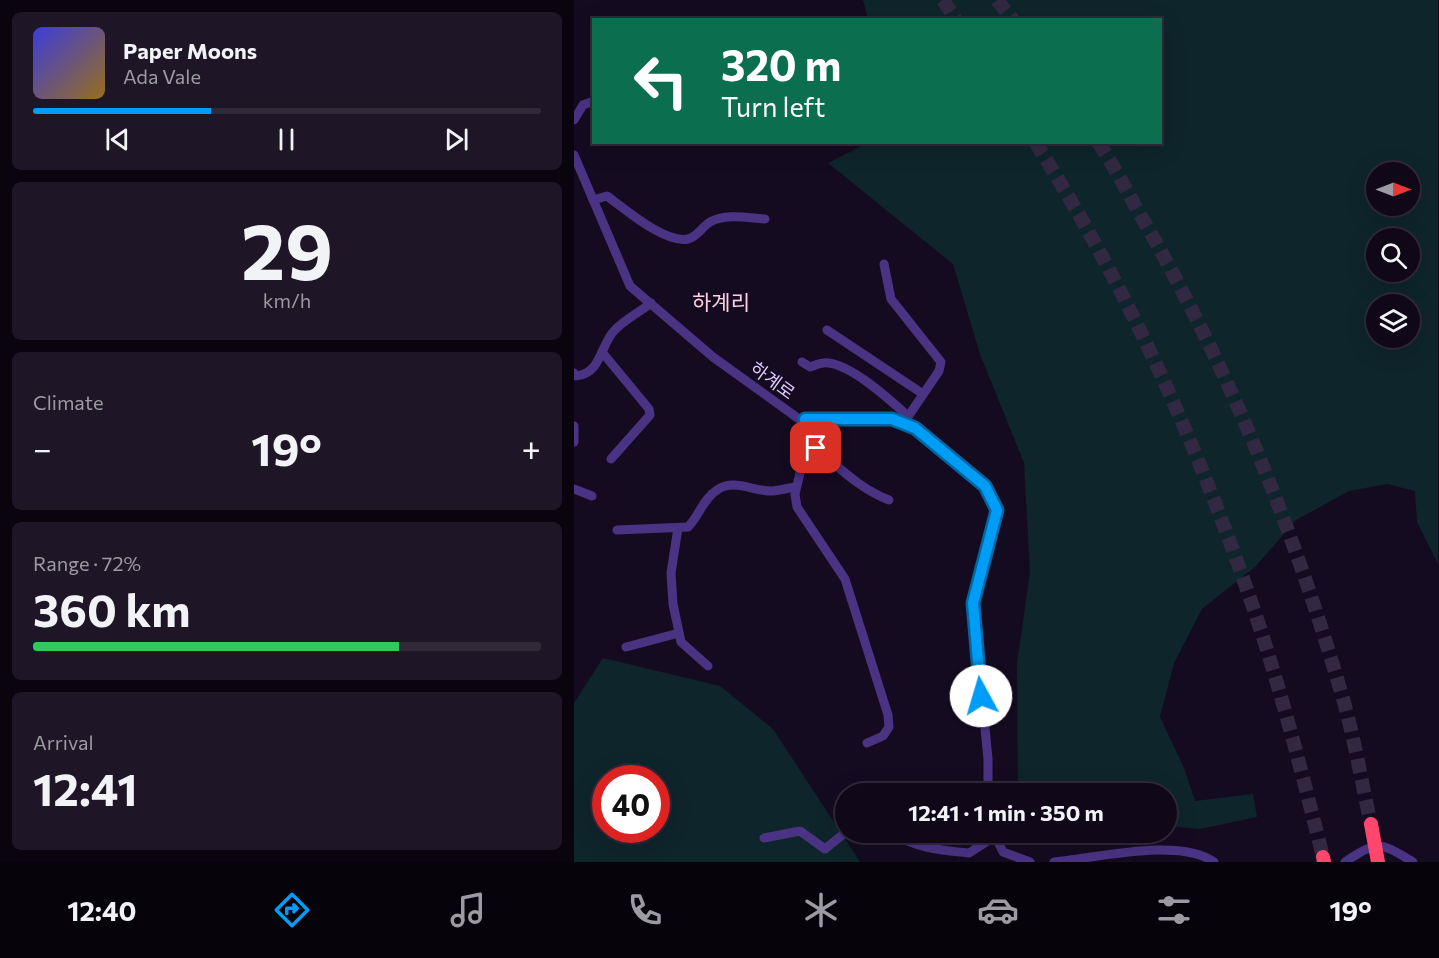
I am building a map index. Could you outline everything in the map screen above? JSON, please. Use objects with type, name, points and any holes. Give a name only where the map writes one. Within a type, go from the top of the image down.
[{"type":"highway","points":[[1371,824],[1378,862]]},
{"type":"street","points":[[574,120],[583,105],[592,102]]},
{"type":"street","name":"하계로","points":[[574,155],[630,286],[714,357],[799,419],[906,420],[985,486],[997,510],[973,603],[988,759],[988,783]]},
{"type":"street","points":[[593,200],[607,196],[657,231],[679,239],[691,239],[710,222],[728,216],[765,219]]},
{"type":"street","points":[[802,362],[810,367],[826,362],[837,364],[859,377],[906,420],[939,371],[941,362],[891,299],[884,264]]},
{"type":"street","points":[[574,373],[576,376],[585,375],[593,369],[614,330],[651,303]]},
{"type":"street","points":[[827,330],[923,394]]},
{"type":"street","points":[[602,352],[650,415],[611,459]]},
{"type":"street","points":[[805,419],[806,441],[796,487],[797,507],[845,579],[888,715],[889,727],[883,736],[867,743]]},
{"type":"street","points":[[574,426],[574,442]]},
{"type":"street","points":[[806,441],[826,455],[848,478],[870,493],[889,500]]},
{"type":"street","points":[[617,530],[688,527],[716,490],[733,484],[772,491],[796,487]]},
{"type":"street","points":[[574,489],[592,496]]},
{"type":"street","points":[[678,528],[671,573],[673,604],[680,642],[708,666]]},
{"type":"street","points":[[626,647],[679,633]]},
{"type":"street","points":[[764,838],[800,831],[825,849],[835,841]]},
{"type":"street","points":[[910,843],[925,848],[968,853],[982,843]]},
{"type":"street","points":[[998,843],[1003,852],[1030,862]]},
{"type":"street","points":[[1345,862],[1370,846],[1389,847],[1413,862]]},
{"type":"street","points":[[1054,862],[1157,849],[1204,855],[1214,862]]},
{"type":"green space","points":[[863,0],[1438,0],[1438,564],[1417,522],[1415,491],[1387,484],[1349,491],[1296,520],[1256,566],[1202,609],[1174,663],[1160,717],[1184,768],[1195,801],[1253,794],[1257,817],[1200,829],[1177,827],[1177,783],[1018,783],[1017,664],[1030,572],[1024,463],[980,354],[953,264],[828,163],[866,144],[1162,144],[1162,18],[868,18]]},
{"type":"green space","points":[[603,658],[720,686],[773,729],[835,824],[835,843],[848,843],[860,862],[574,862],[574,703]]},
{"type":"tunnel","points":[[943,0],[955,18]]},
{"type":"tunnel","points":[[997,0],[1011,18]]},
{"type":"tunnel","points":[[1036,144],[1100,252],[1130,310],[1158,368],[1209,487],[1273,669],[1323,857]]},
{"type":"tunnel","points":[[1099,144],[1177,280],[1232,394],[1281,512],[1303,571],[1341,692],[1371,824]]},
{"type":"district","name":"하계리","points":[[721,301]]},
{"type":"route","points":[[816,448],[806,441],[805,419],[892,419],[915,428],[985,486],[997,510],[973,603],[981,696]]}]
